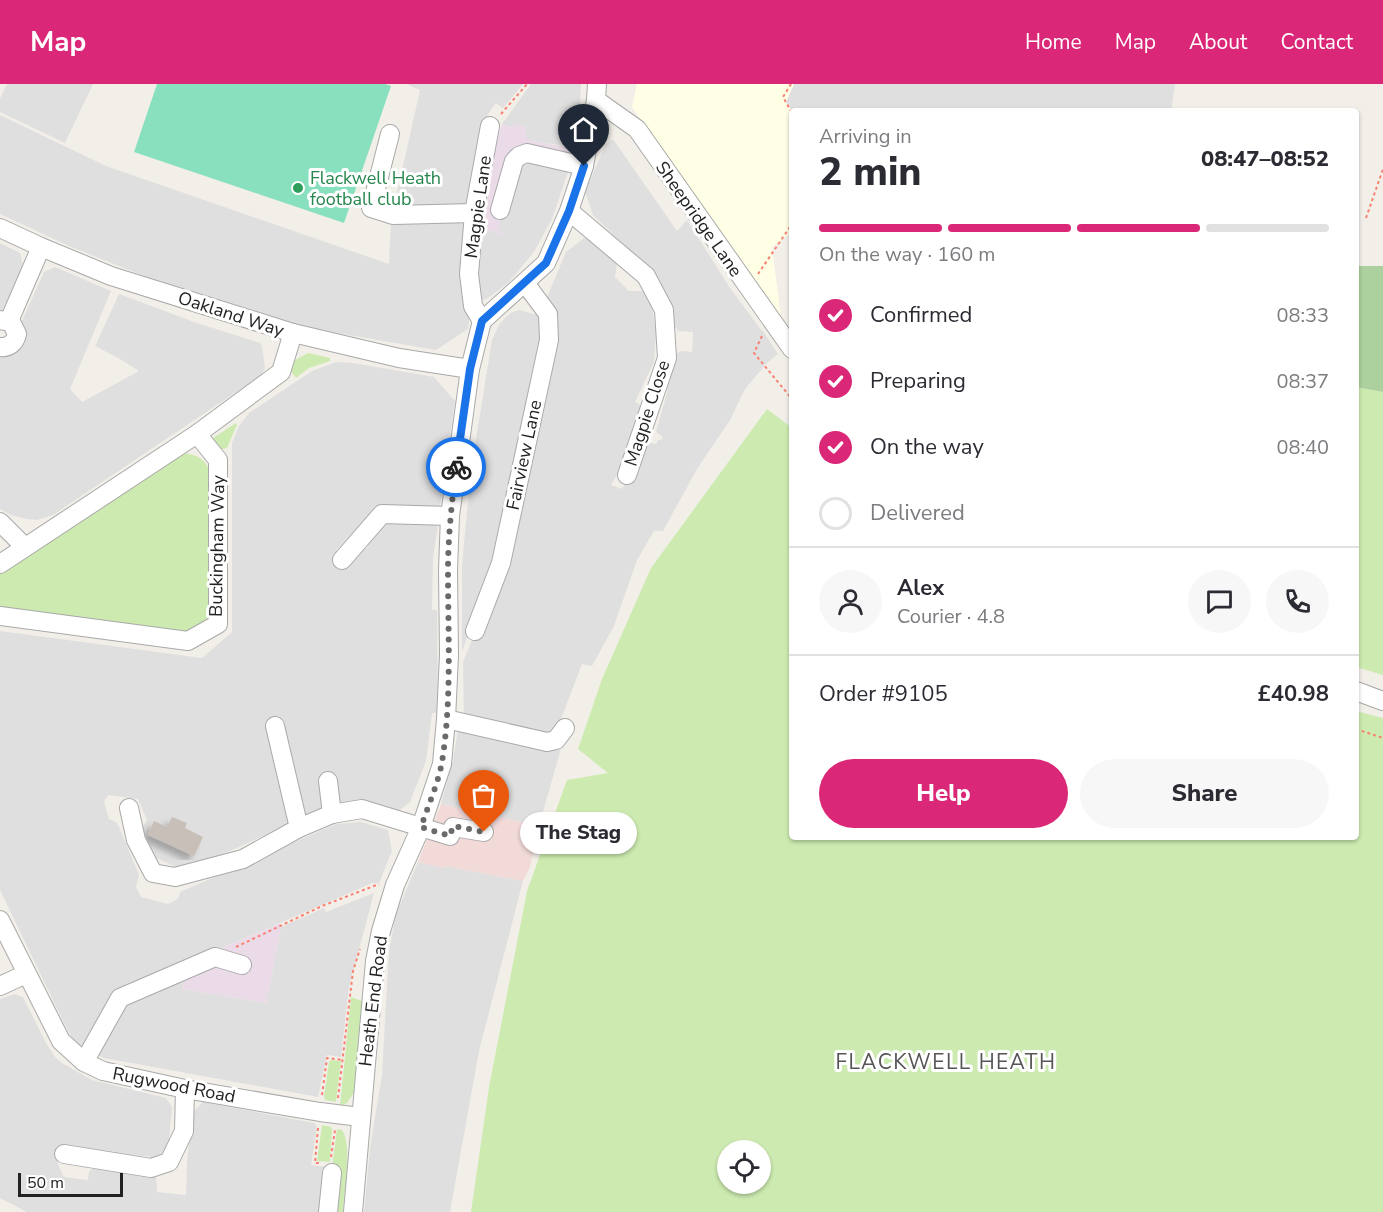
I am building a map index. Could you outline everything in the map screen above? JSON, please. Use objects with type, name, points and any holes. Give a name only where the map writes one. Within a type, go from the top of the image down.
[{"type":"street","points":[[482,321],[546,263],[569,211],[584,166],[596,92]]},
{"type":"street","name":"Sheepridge Lane","points":[[596,92],[637,129],[789,345]]},
{"type":"street","name":"Magpie Lane","points":[[482,321],[473,306],[469,274],[474,213],[490,126]]},
{"type":"street","points":[[390,135],[370,208],[393,216],[474,213]]},
{"type":"street","points":[[500,210],[514,161],[519,156],[527,153],[584,166]]},
{"type":"street","name":"Magpie Close","points":[[569,211],[646,276],[664,310],[667,358],[627,475]]},
{"type":"street","name":"Oakland Way","points":[[0,228],[111,276],[293,333],[399,358],[470,369]]},
{"type":"street","points":[[0,347],[10,345],[16,339],[16,330],[5,321],[41,247]]},
{"type":"street","name":"Fairview Lane","points":[[475,631],[501,563],[549,340],[548,314],[525,283]]},
{"type":"street","name":"Heath End Road","points":[[353,1212],[375,961],[395,885],[421,827],[442,764],[449,655],[450,516],[470,369],[482,321]]},
{"type":"street","points":[[0,564],[24,546],[197,434],[281,372],[293,333]]},
{"type":"street","name":"Buckingham Way","points":[[0,616],[188,641],[218,624],[218,460],[197,434]]},
{"type":"street","points":[[342,560],[382,514],[450,516]]},
{"type":"street","points":[[0,522],[24,546]]},
{"type":"street","points":[[1359,692],[1383,701]]},
{"type":"street","points":[[446,719],[547,742],[556,740],[565,728]]},
{"type":"street","points":[[275,726],[299,828]]},
{"type":"street","points":[[328,781],[332,814]]},
{"type":"street","points":[[129,808],[136,840],[153,873],[175,877],[243,858],[299,828],[332,814],[362,809],[450,836],[453,826],[484,832]]},
{"type":"street","name":"Rugwood Road","points":[[0,920],[61,1041],[84,1062],[103,1071],[185,1089],[360,1117]]},
{"type":"street","points":[[88,1055],[120,998],[215,957],[242,965]]},
{"type":"street","points":[[0,986],[26,974]]},
{"type":"street","points":[[64,1154],[151,1168],[169,1162],[184,1131],[185,1089]]},
{"type":"street","points":[[328,1212],[331,1169]]},
{"type":"path","points":[[490,126],[527,84]]},
{"type":"path","points":[[789,108],[783,97],[791,84]]},
{"type":"path","points":[[1366,218],[1383,170]]},
{"type":"path","points":[[746,286],[765,266],[789,229]]},
{"type":"path","points":[[771,320],[754,353],[789,395]]},
{"type":"path","points":[[1359,730],[1383,738]]},
{"type":"path","points":[[215,957],[322,906],[378,884],[376,895]]},
{"type":"path","points":[[331,1169],[353,972],[359,950],[365,942]]},
{"type":"shaded area","points":[[7,84],[93,84],[65,143],[0,112],[0,99]]},
{"type":"shaded area","points":[[406,84],[523,84],[503,108],[496,103],[488,114],[467,209],[393,211],[420,90]]},
{"type":"shaded area","points":[[531,84],[581,84],[579,119],[573,137],[564,146],[527,140],[525,132],[514,125],[514,128],[502,124]]},
{"type":"shaded area","points":[[637,84],[794,84],[786,102],[790,108],[789,234],[772,247],[781,319],[632,107]]},
{"type":"shaded area","points":[[794,84],[1175,84],[1171,108],[790,108],[786,102]]},
{"type":"shaded area","points":[[0,115],[106,166],[389,264],[391,221],[464,222],[471,311],[468,329],[436,350],[314,329],[242,309],[154,280],[69,246],[0,214]]},
{"type":"shaded area","points":[[502,124],[513,128],[514,124],[526,127],[526,137],[531,141],[567,147],[576,145],[569,169],[524,157],[501,216],[499,226],[504,236],[493,231],[479,230],[486,178]]},
{"type":"shaded area","points":[[613,139],[677,231],[687,220],[730,288],[778,354],[766,364],[745,389],[730,420],[697,469],[663,531],[654,531],[637,560],[614,626],[592,666],[582,664],[556,731],[549,731],[545,735],[464,717],[463,662],[473,637],[529,428],[557,312],[547,297],[566,252],[584,238],[596,241],[617,263],[615,277],[629,291],[644,291],[652,309],[656,330],[654,362],[635,402],[648,409],[625,461],[611,485],[622,489],[646,442],[656,444],[663,437],[656,432],[667,393],[672,356],[681,351],[692,352],[693,332],[678,331],[675,327],[659,279],[593,215],[585,192],[606,144]]},
{"type":"shaded area","points":[[524,157],[569,169],[552,219],[534,252],[508,283],[479,302],[475,280],[479,230],[493,231],[503,235],[499,226],[501,216]]},
{"type":"shaded area","points":[[0,243],[20,253],[23,266],[0,315]]},
{"type":"shaded area","points":[[55,267],[111,291],[70,389],[82,402],[139,371],[95,346],[119,294],[260,343],[265,368],[262,374],[254,380],[53,515],[37,520],[26,519],[0,509],[0,354],[21,323],[44,272]]},
{"type":"shaded area","points":[[519,310],[542,316],[545,320],[513,480],[488,579],[462,652],[462,565],[471,470],[492,340],[505,318]]},
{"type":"shaded area","points":[[336,362],[434,377],[455,401],[440,506],[377,509],[336,550],[340,555],[361,552],[368,547],[367,539],[384,521],[438,525],[433,558],[432,610],[437,610],[438,709],[436,713],[432,713],[426,761],[410,802],[396,813],[292,823],[185,871],[150,855],[139,832],[147,820],[138,799],[108,795],[104,802],[109,819],[116,822],[119,827],[139,875],[136,887],[141,897],[168,904],[178,899],[180,892],[336,824],[361,822],[388,830],[392,851],[379,883],[372,883],[116,994],[87,1049],[74,1041],[66,1027],[0,890],[0,631],[202,658],[232,632],[232,443],[239,426],[249,413],[312,371]]},
{"type":"shaded area","points":[[459,724],[562,745],[539,826],[441,804],[453,760]]},
{"type":"shaded area","points":[[441,804],[539,826],[530,867],[523,881],[418,862]]},
{"type":"shaded area","points":[[418,862],[523,881],[479,1051],[450,1212],[364,1212],[370,1148],[382,1075],[389,951],[396,914]]},
{"type":"shaded area","points":[[374,893],[349,987],[341,1057],[327,1055],[318,1097],[104,1058],[94,1053],[127,1000],[184,976],[182,989],[266,1003],[281,927],[324,908],[326,912]]},
{"type":"shaded area","points":[[280,923],[266,1003],[182,989],[184,976],[116,994]]},
{"type":"shaded area","points":[[15,994],[23,997],[46,1043],[62,1063],[92,1080],[166,1098],[172,1107],[168,1150],[154,1157],[72,1150],[58,1146],[57,1162],[64,1177],[88,1180],[89,1172],[96,1165],[154,1174],[157,1192],[186,1195],[187,1161],[193,1112],[203,1102],[314,1123],[317,1127],[311,1165],[328,1167],[324,1212],[27,1212],[0,1198],[0,999]]},
{"type":"green space","name":"Flackwell Heath football club","points":[[157,84],[385,84],[391,86],[344,223],[134,152]]},
{"type":"green space","points":[[1359,266],[1383,266],[1383,392],[1359,388]]},
{"type":"green space","points":[[308,353],[330,358],[330,361],[309,368],[296,378],[289,369],[290,363]]},
{"type":"green space","points":[[1359,388],[1383,392],[1383,675],[1359,668]]},
{"type":"green space","points":[[767,409],[789,426],[789,840],[1359,840],[1359,712],[1383,718],[1383,1212],[471,1212],[489,1087],[527,891],[567,780],[608,773],[578,749],[602,679],[651,568]]},
{"type":"green space","points":[[236,423],[227,448],[213,451],[213,438]]},
{"type":"green space","points":[[181,453],[199,458],[211,472],[212,615],[203,634],[0,613],[0,574]]},
{"type":"green space","points":[[351,997],[363,1003],[355,1091],[347,1103],[340,1106]]},
{"type":"green space","points":[[331,1060],[341,1061],[336,1102],[325,1100],[324,1096]]},
{"type":"green space","points":[[322,1125],[332,1129],[330,1162],[317,1161]]},
{"type":"green space","points":[[337,1129],[342,1130],[347,1146],[343,1212],[333,1212],[332,1167]]},
{"type":"building","points":[[172,817],[187,823],[185,828],[203,837],[194,856],[148,835],[154,821],[167,827]]},
{"type":"way so far","points":[[456,467],[450,516],[449,655],[442,764],[421,827],[450,836],[453,826],[484,832]]},
{"type":"place","name":"Flackwell Heath football club","points":[[298,188]]},
{"type":"place","name":"The Stag","points":[[484,832]]},
{"type":"district","name":"FLACKWELL HEATH","points":[[946,1062]]},
{"type":"route","points":[[456,467],[470,369],[482,321],[546,263],[569,211],[584,166]]}]
